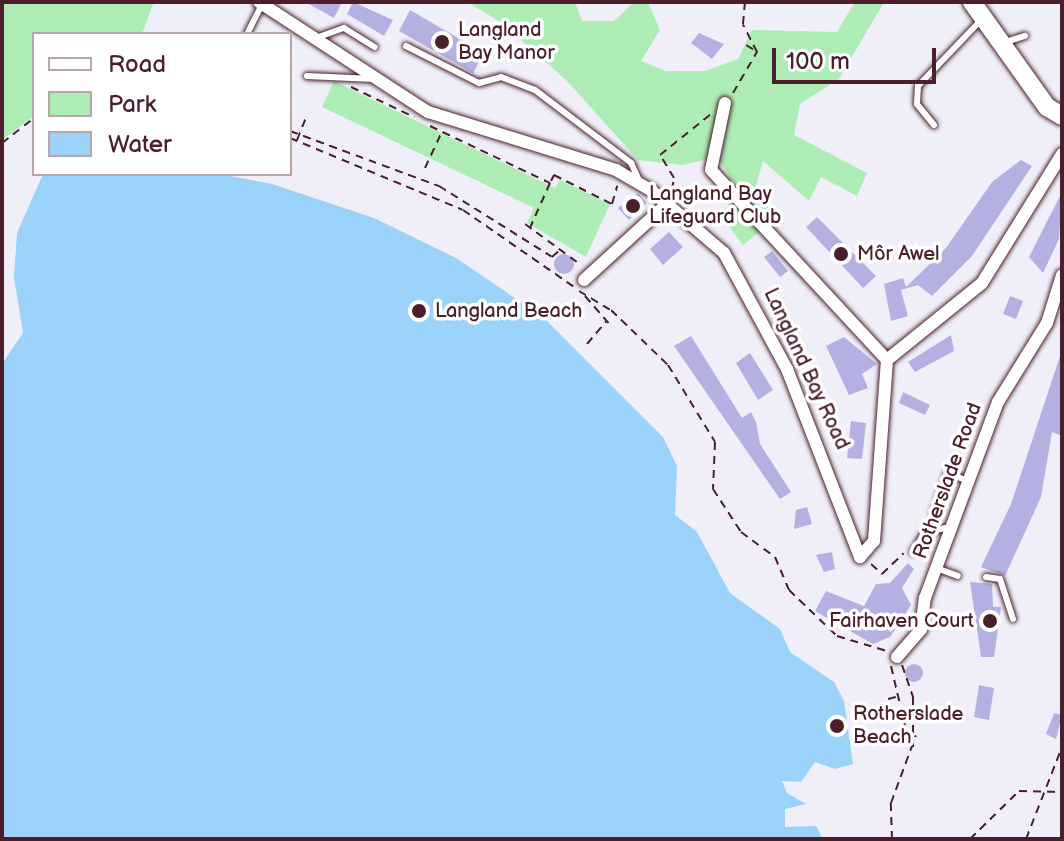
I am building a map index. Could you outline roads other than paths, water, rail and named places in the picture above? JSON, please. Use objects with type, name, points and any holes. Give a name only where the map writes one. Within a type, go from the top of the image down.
[{"type":"main road","points":[[972,2],[1027,78],[1062,116]]},
{"type":"main road","points":[[1027,78],[1062,106]]},
{"type":"street","name":"Langland Bay Road","points":[[260,3],[374,79],[440,117],[640,183],[668,203],[724,253],[754,300],[825,456],[851,548],[864,557],[874,541],[887,360]]},
{"type":"street","points":[[724,103],[711,170],[887,360],[982,283],[1062,154]]},
{"type":"street","points":[[588,276],[668,203]]},
{"type":"street","name":"Rotherslade Road","points":[[894,654],[921,629],[951,527],[998,402],[1047,323],[1062,275]]},
{"type":"lane","points":[[248,32],[260,3]]},
{"type":"lane","points":[[934,125],[917,104],[918,86],[983,18]]},
{"type":"lane","points":[[316,38],[344,28],[375,47]]},
{"type":"lane","points":[[1002,44],[1025,36]]},
{"type":"lane","points":[[406,46],[479,83],[501,77],[535,90],[631,163],[640,183]]},
{"type":"lane","points":[[307,76],[374,79]]},
{"type":"lane","points":[[934,514],[948,473],[968,481]]},
{"type":"lane","points":[[911,550],[925,532],[951,527]]},
{"type":"lane","points":[[939,569],[958,576]]},
{"type":"lane","points":[[986,577],[1000,579],[1013,619]]},
{"type":"water","points":[[42,176],[230,176],[272,184],[374,218],[456,258],[544,318],[663,437],[677,466],[675,515],[697,532],[730,593],[780,629],[790,652],[834,682],[844,701],[853,764],[835,769],[815,762],[801,782],[782,781],[787,793],[806,804],[785,809],[785,827],[816,826],[823,839],[2,839],[2,364],[23,333],[14,277],[17,233]]},
{"type":"place","name":"Langland Bay Manor","points":[[442,42]]},
{"type":"place","name":"Langland Bay Lifeguard Club","points":[[633,206]]},
{"type":"place","name":"Môr Awel","points":[[841,254]]},
{"type":"place","name":"Langland Beach","points":[[419,311]]},
{"type":"place","name":"Fairhaven Court","points":[[990,621]]},
{"type":"place","name":"Rotherslade Beach","points":[[837,726]]}]
